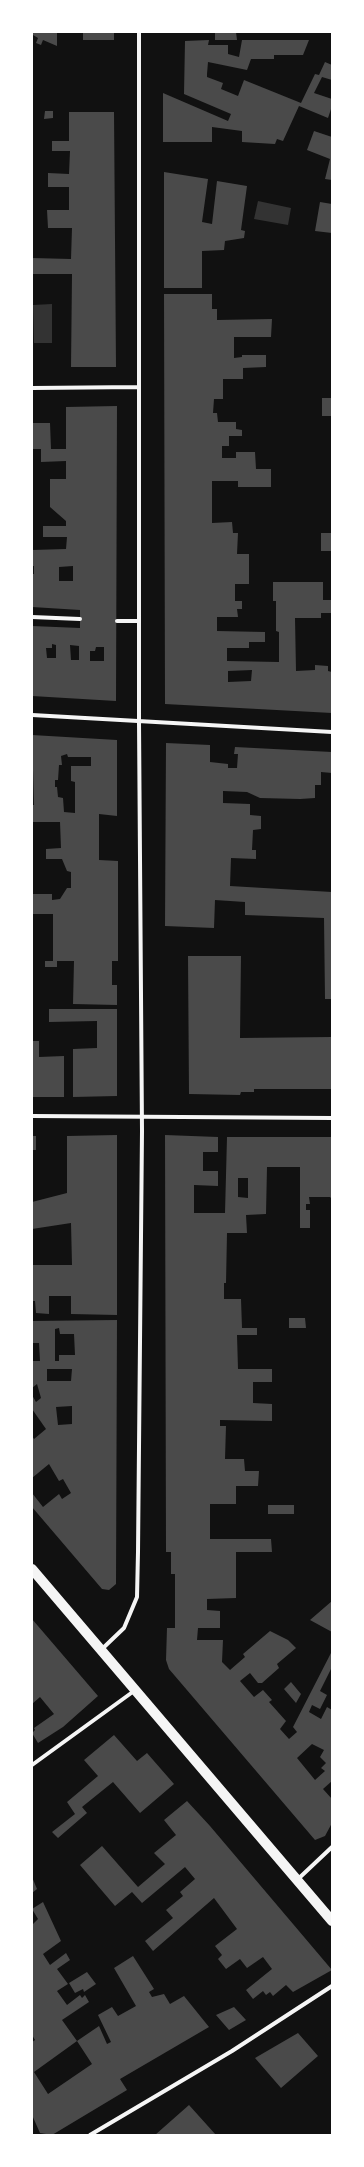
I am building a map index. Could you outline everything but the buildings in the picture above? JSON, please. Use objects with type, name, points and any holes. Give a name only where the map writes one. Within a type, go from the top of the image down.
[{"type":"main road","points":[[32,1568],[332,1921]]},
{"type":"street","points":[[102,1649],[124,1628],[137,1598],[141,1117],[139,722],[139,32]]},
{"type":"street","points":[[32,388],[139,387]]},
{"type":"street","points":[[32,617],[80,619]]},
{"type":"street","points":[[117,621],[139,621]]},
{"type":"street","points":[[32,715],[332,732]]},
{"type":"street","points":[[32,1116],[332,1118]]},
{"type":"street","points":[[32,1765],[135,1691]]},
{"type":"street","points":[[296,1880],[332,1847]]},
{"type":"street","points":[[90,2135],[232,2051],[332,1986]]},
{"type":"shaded area","points":[[258,201],[291,208],[288,225],[254,219]]},
{"type":"shaded area","points":[[52,304],[52,343],[34,343],[33,305]]}]
